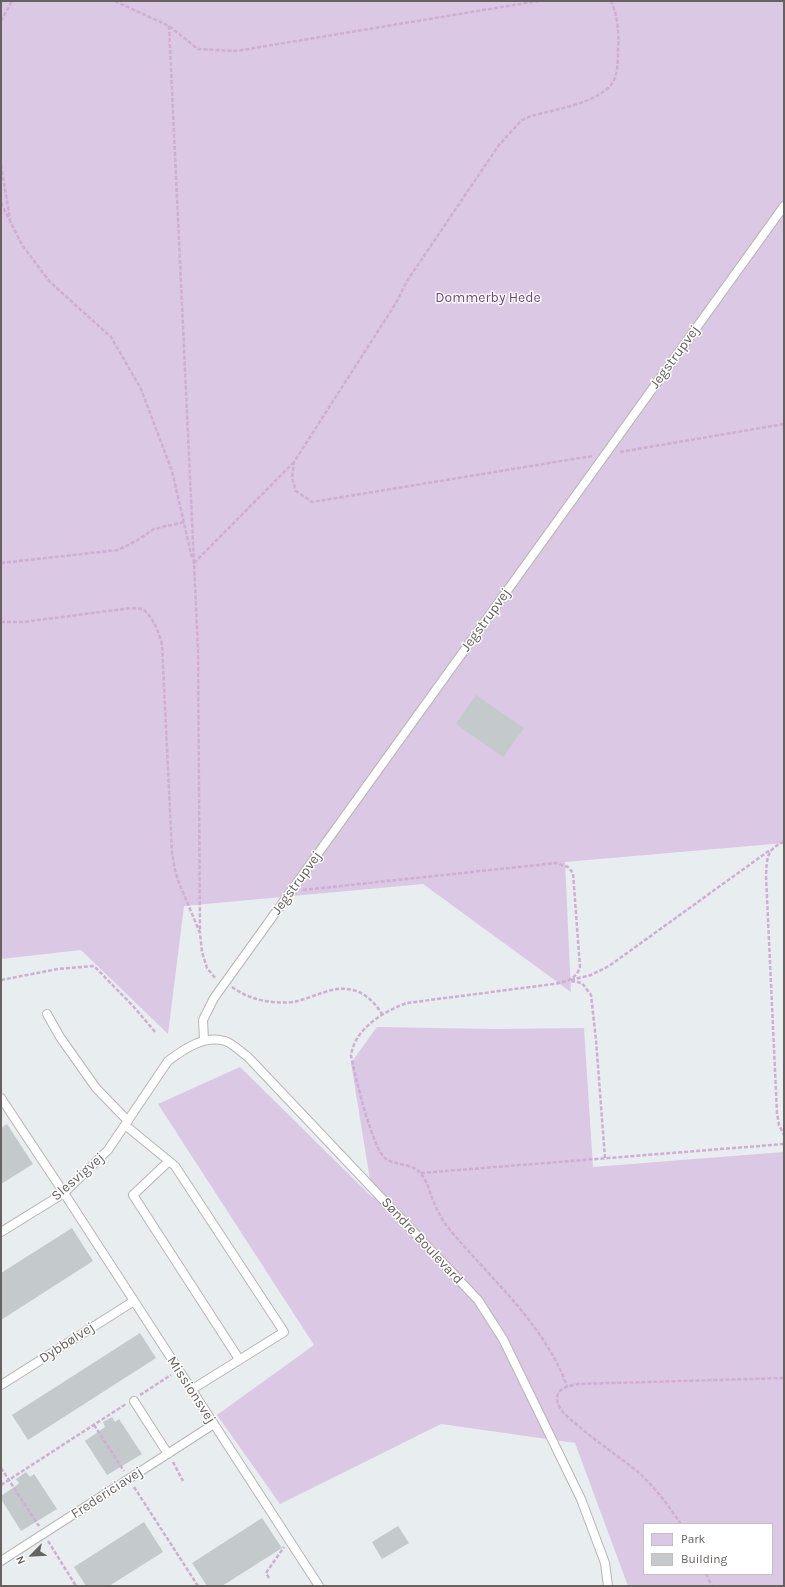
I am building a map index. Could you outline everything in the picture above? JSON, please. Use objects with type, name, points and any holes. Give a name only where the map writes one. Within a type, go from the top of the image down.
[{"type":"lane","name":"Jegstrupvej","points":[[204,1040],[203,1020],[214,998],[784,206]]},
{"type":"lane","points":[[47,1014],[60,1037],[96,1088],[127,1123],[175,1166],[284,1332],[191,1390]]},
{"type":"lane","name":"Søndre Boulevard","points":[[139,1105],[168,1061],[182,1050],[204,1040],[225,1041],[248,1057],[478,1300],[503,1339],[581,1499],[605,1563],[608,1586]]},
{"type":"lane","name":"Missionsvej","points":[[1,1098],[319,1586]]},
{"type":"lane","name":"Slesvigvej","points":[[1,1232],[64,1193],[108,1150],[139,1105]]},
{"type":"lane","points":[[169,1160],[133,1195],[239,1359]]},
{"type":"lane","name":"Dybbølvej","points":[[1,1385],[134,1301]]},
{"type":"lane","points":[[133,1400],[168,1454]]},
{"type":"lane","name":"Fredericiavej","points":[[1,1561],[214,1424]]},
{"type":"path","points":[[1,21],[12,1]]},
{"type":"path","points":[[115,1],[169,26],[198,49],[236,51],[538,1]]},
{"type":"path","points":[[194,564],[294,462],[396,303],[407,281],[499,145],[522,120],[531,116],[592,99],[603,92],[613,82],[617,66],[619,31],[616,13],[611,1]]},
{"type":"path","points":[[169,26],[198,650],[200,933],[202,952],[207,968],[224,984],[238,992],[262,1001],[294,1002],[339,988],[349,988],[368,997],[377,1006],[382,1014]]},
{"type":"path","points":[[1,165],[10,221]]},
{"type":"path","points":[[1,203],[22,245],[50,282],[111,337],[141,389],[172,471],[194,564]]},
{"type":"path","points":[[294,462],[292,478],[296,491],[312,502],[784,424]]},
{"type":"path","points":[[1,563],[118,550],[136,541],[154,528],[184,522]]},
{"type":"path","points":[[1,622],[24,622],[131,608],[143,609],[151,617],[162,645],[172,853],[175,870],[200,933]]},
{"type":"path","points":[[567,1386],[559,1365],[533,1326],[511,1298],[449,1230],[440,1216],[426,1181],[421,1173],[415,1168],[394,1163],[385,1158],[378,1150],[365,1114],[354,1073],[351,1056],[352,1048],[369,1025],[382,1014],[407,1003],[553,984],[591,975],[609,966],[776,845],[784,842]]},
{"type":"path","points":[[772,849],[768,858],[766,876],[777,1113],[779,1125],[784,1135]]},
{"type":"path","points":[[291,892],[556,864],[562,865],[568,867],[573,874],[580,967],[575,977],[568,981]]},
{"type":"path","points":[[1,980],[58,969],[94,966],[156,1032]]},
{"type":"path","points":[[568,981],[582,983],[591,995],[605,1158]]},
{"type":"path","points":[[421,1173],[784,1144]]},
{"type":"path","points":[[1,1485],[48,1457],[94,1425],[179,1370]]},
{"type":"path","points":[[680,1523],[657,1491],[638,1472],[584,1431],[564,1413],[557,1399],[561,1389],[578,1384],[784,1378]]},
{"type":"path","points":[[94,1425],[198,1586]]},
{"type":"path","points":[[168,1454],[183,1481]]},
{"type":"path","points":[[269,1578],[266,1573],[284,1546],[290,1542]]},
{"type":"path","points":[[706,1575],[712,1586]]},
{"type":"green space","name":"Dommerby Hede","points":[[1,1],[784,1],[784,843],[565,862],[571,992],[423,884],[184,906],[168,1034],[81,950],[1,959]]},
{"type":"green space","points":[[377,1027],[495,1029],[584,1028],[593,1167],[784,1152],[784,1586],[628,1586],[575,1443],[441,1424],[280,1504],[217,1415],[314,1345],[158,1104],[240,1067],[373,1198],[351,1063]]},
{"type":"building","points":[[476,695],[524,728],[503,757],[456,724]]},
{"type":"building","points":[[7,1124],[33,1164],[1,1184],[1,1128]]},
{"type":"building","points":[[72,1228],[93,1261],[1,1320],[1,1273]]},
{"type":"building","points":[[140,1333],[156,1358],[28,1440],[12,1415]]},
{"type":"building","points":[[112,1417],[115,1422],[119,1419],[142,1454],[107,1475],[85,1441],[105,1427],[103,1422]]},
{"type":"building","points":[[26,1472],[30,1477],[34,1474],[57,1509],[21,1531],[1,1499],[1,1496],[17,1485],[19,1483],[16,1479]]},
{"type":"building","points":[[262,1518],[282,1548],[222,1586],[207,1586],[192,1563]]},
{"type":"building","points":[[144,1522],[163,1552],[109,1586],[86,1586],[74,1567]]},
{"type":"building","points":[[398,1526],[409,1543],[382,1559],[372,1542]]}]
